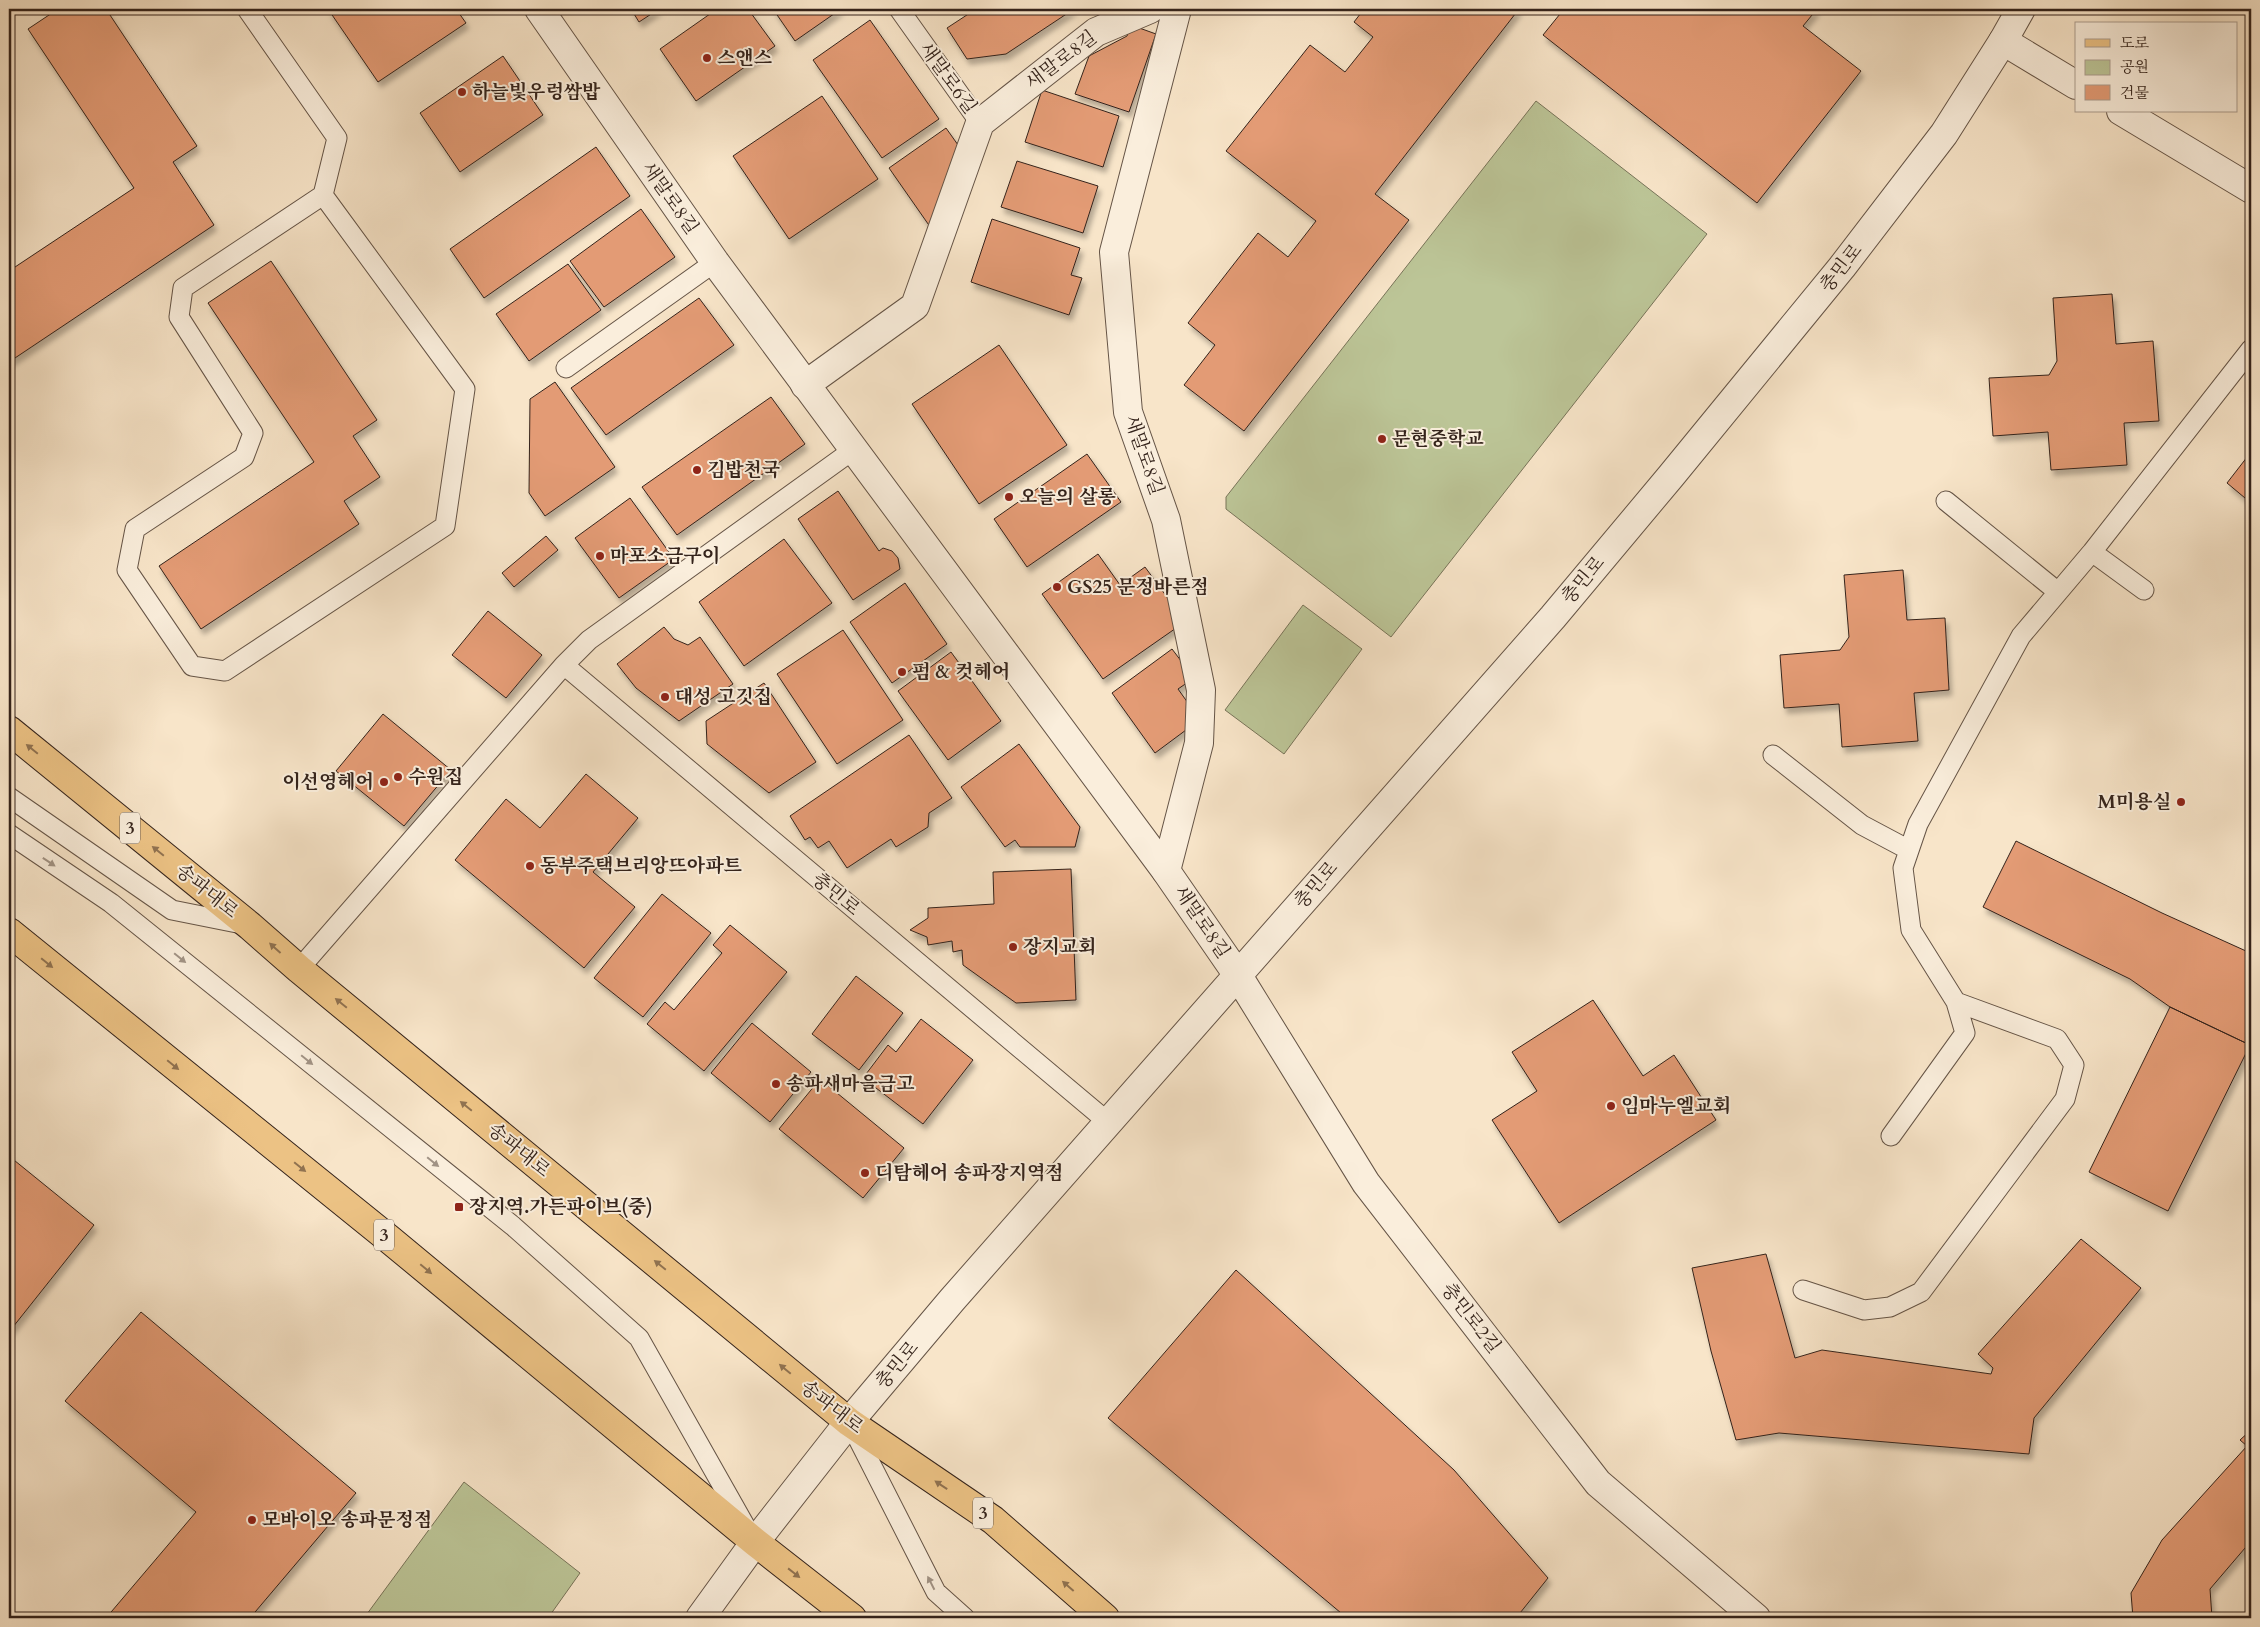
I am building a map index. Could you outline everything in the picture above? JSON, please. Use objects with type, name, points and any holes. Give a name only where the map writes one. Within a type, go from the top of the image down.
[{"type":"main road","name":"송파대로","points":[[9,730],[250,926],[299,970],[849,1422],[993,1520],[1105,1618]]},
{"type":"main road","name":"3","points":[[9,932],[389,1239],[755,1542],[852,1618]]},
{"type":"street","name":"새말로8길","points":[[539,9],[715,262],[1166,870],[1237,974]]},
{"type":"street","name":"새말로8길","points":[[980,123],[1096,32],[1150,9]]},
{"type":"street","name":"새말로8길","points":[[1166,870],[1199,743],[1201,690],[1166,520],[1128,412],[1114,252],[1177,9]]},
{"type":"street","name":"충민로","points":[[700,1618],[755,1542],[849,1422],[952,1300],[1546,624],[1672,476],[1842,267],[1944,134],[2003,41],[2020,9]]},
{"type":"street","points":[[2003,41],[2075,83]]},
{"type":"street","points":[[2123,112],[2251,189]]},
{"type":"street","points":[[805,385],[915,306],[980,123]]},
{"type":"street","name":"충민로2길","points":[[1237,974],[1366,1183],[1598,1483],[1756,1618]]},
{"type":"lane","points":[[248,9],[337,138],[322,195],[183,288],[179,317],[253,433],[244,457],[135,529],[127,570],[192,666],[225,671],[445,526],[465,389],[322,195]]},
{"type":"lane","name":"새말로6길","points":[[898,9],[980,123]]},
{"type":"lane","points":[[566,368],[715,262]]},
{"type":"lane","points":[[1890,1136],[1965,1033],[1956,1002],[1911,930],[1903,868],[1918,824],[2021,636],[2092,552],[2251,349]]},
{"type":"lane","points":[[299,970],[564,665],[589,640],[853,450]]},
{"type":"lane","points":[[1946,501],[2058,592]]},
{"type":"lane","points":[[2092,552],[2144,590]]},
{"type":"lane","name":"충민로","points":[[564,665],[1109,1123]]},
{"type":"lane","points":[[1773,755],[1862,825],[1909,850]]},
{"type":"lane","points":[[9,797],[172,910],[250,926]]},
{"type":"lane","points":[[9,834],[119,909],[513,1226],[639,1338],[755,1542]]},
{"type":"lane","points":[[1803,1290],[1864,1310],[1890,1307],[1921,1292],[2065,1099],[2074,1065],[2057,1039],[1956,1002]]},
{"type":"lane","points":[[849,1422],[936,1592],[965,1618]]},
{"type":"green space","points":[[1536,101],[1707,234],[1391,637],[1226,509],[1226,497]]},
{"type":"green space","points":[[1303,605],[1362,649],[1284,754],[1225,710]]},
{"type":"green space","points":[[464,1482],[580,1573],[548,1618],[364,1618]]},
{"type":"building","points":[[58,9],[106,9],[197,146],[173,162],[214,225],[9,362],[9,271],[134,188],[28,29]]},
{"type":"building","points":[[328,9],[456,9],[466,23],[378,82]]},
{"type":"building","points":[[631,9],[659,9],[639,22]]},
{"type":"building","points":[[717,9],[748,9],[775,46],[696,101],[660,49]]},
{"type":"building","points":[[773,9],[841,9],[795,41]]},
{"type":"building","points":[[976,9],[1074,9],[1006,54],[967,59],[947,28]]},
{"type":"building","points":[[1364,9],[1519,9],[1375,194],[1409,220],[1244,431],[1184,385],[1215,345],[1188,323],[1258,233],[1288,257],[1316,221],[1226,151],[1310,45],[1345,72],[1373,37],[1354,22]]},
{"type":"building","points":[[1564,9],[1817,9],[1803,26],[1861,71],[1757,203],[1543,35]]},
{"type":"building","points":[[870,20],[939,119],[882,158],[813,60]]},
{"type":"building","points":[[1131,25],[1156,34],[1129,112],[1075,94],[1089,56],[1127,36]]},
{"type":"building","points":[[503,56],[543,115],[460,172],[420,113]]},
{"type":"building","points":[[1042,90],[1119,116],[1103,167],[1025,142]]},
{"type":"building","points":[[822,96],[878,179],[789,239],[733,156]]},
{"type":"building","points":[[946,128],[963,152],[933,231],[889,168]]},
{"type":"building","points":[[596,147],[630,196],[484,298],[450,249]]},
{"type":"building","points":[[1017,161],[1098,186],[1083,233],[1001,207]]},
{"type":"building","points":[[641,209],[675,257],[604,307],[570,261]]},
{"type":"building","points":[[992,219],[1080,248],[1071,275],[1082,278],[1069,315],[971,282]]},
{"type":"building","points":[[271,261],[377,420],[353,436],[380,477],[344,501],[359,524],[201,629],[159,566],[314,462],[208,303]]},
{"type":"building","points":[[568,264],[601,310],[529,361],[496,314]]},
{"type":"building","points":[[2112,294],[2116,344],[2153,341],[2159,421],[2124,423],[2127,465],[2051,470],[2048,432],[1993,436],[1989,378],[2049,375],[2057,361],[2053,298]]},
{"type":"building","points":[[699,298],[734,345],[606,435],[571,388]]},
{"type":"building","points":[[999,345],[1067,445],[979,504],[912,404]]},
{"type":"building","points":[[555,382],[615,467],[545,516],[529,493],[530,399]]},
{"type":"building","points":[[771,397],[805,444],[677,535],[642,487]]},
{"type":"building","points":[[2251,452],[2251,503],[2227,483]]},
{"type":"building","points":[[1087,454],[1121,502],[1027,567],[994,519]]},
{"type":"building","points":[[838,491],[879,551],[883,548],[892,551],[898,558],[900,569],[853,600],[798,519]]},
{"type":"building","points":[[630,498],[674,559],[619,598],[575,538]]},
{"type":"building","points":[[546,536],[558,550],[514,587],[502,573]]},
{"type":"building","points":[[784,539],[832,603],[744,666],[699,602]]},
{"type":"building","points":[[1098,554],[1120,585],[1145,567],[1175,608],[1179,626],[1103,679],[1042,594]]},
{"type":"building","points":[[1903,570],[1907,620],[1945,618],[1949,690],[1914,693],[1918,741],[1842,747],[1839,704],[1784,708],[1780,655],[1840,650],[1849,637],[1844,575]]},
{"type":"building","points":[[905,583],[947,644],[892,683],[850,622]]},
{"type":"building","points":[[488,611],[542,655],[506,698],[452,655]]},
{"type":"building","points":[[664,627],[674,639],[688,645],[700,637],[733,684],[679,721],[636,688],[617,664]]},
{"type":"building","points":[[843,630],[903,720],[837,764],[777,674]]},
{"type":"building","points":[[1172,649],[1194,678],[1178,689],[1188,703],[1186,730],[1155,753],[1112,693]]},
{"type":"building","points":[[951,652],[1001,721],[948,760],[898,691]]},
{"type":"building","points":[[764,683],[816,762],[769,793],[707,744],[706,721]]},
{"type":"building","points":[[383,714],[451,770],[404,826],[336,771]]},
{"type":"building","points":[[909,735],[952,798],[929,813],[928,827],[896,847],[891,839],[847,868],[829,841],[818,848],[810,837],[805,840],[790,816]]},
{"type":"building","points":[[1019,744],[1080,827],[1075,847],[1020,847],[1015,840],[1005,847],[961,787]]},
{"type":"building","name":"동부주택브리앙뜨아파트","points":[[586,774],[638,818],[593,872],[635,907],[584,968],[455,860],[506,799],[540,828]]},
{"type":"building","points":[[2016,841],[2162,913],[2246,951],[2251,948],[2250,1045],[2170,1007],[2130,979],[1983,907]]},
{"type":"building","points":[[1071,869],[1076,1000],[1016,1003],[963,965],[962,950],[953,952],[952,941],[928,945],[927,937],[910,930],[928,918],[928,908],[994,904],[993,872]]},
{"type":"building","points":[[662,894],[711,933],[643,1017],[594,978]]},
{"type":"building","points":[[730,925],[787,972],[704,1071],[647,1024],[665,1002],[674,1010],[722,953],[713,945]]},
{"type":"building","points":[[856,976],[903,1013],[859,1070],[812,1034]]},
{"type":"building","name":"임마누엘교회","points":[[1593,1000],[1643,1076],[1674,1055],[1716,1120],[1559,1223],[1492,1120],[1537,1091],[1512,1052]]},
{"type":"building","points":[[2170,1007],[2250,1045],[2168,1211],[2089,1172]]},
{"type":"building","points":[[921,1019],[973,1060],[923,1124],[863,1078],[888,1045],[896,1052]]},
{"type":"building","points":[[752,1023],[811,1072],[770,1122],[711,1073]]},
{"type":"building","points":[[820,1079],[904,1148],[863,1198],[779,1129]]},
{"type":"building","points":[[9,1156],[94,1225],[9,1332]]},
{"type":"building","points":[[2081,1239],[2141,1288],[2034,1418],[2029,1454],[1779,1433],[1736,1440],[1711,1351],[1692,1268],[1766,1254],[1795,1358],[1822,1350],[1991,1374],[1993,1368],[1978,1354]]},
{"type":"building","points":[[1236,1270],[1454,1470],[1548,1578],[1516,1618],[1347,1618],[1108,1418]]},
{"type":"building","points":[[141,1312],[356,1493],[250,1618],[106,1618],[196,1512],[65,1401]]},
{"type":"building","points":[[2251,1430],[2251,1541],[2210,1589],[2212,1618],[2133,1618],[2131,1593],[2162,1540],[2247,1446],[2240,1440]]},
{"type":"place","name":"스앤스","points":[[707,58]]},
{"type":"place","name":"하늘빛우렁쌈밥","points":[[462,92]]},
{"type":"place","name":"문현중학교","points":[[1382,439]]},
{"type":"place","name":"김밥천국","points":[[697,470]]},
{"type":"place","name":"오늘의 살롱","points":[[1009,497]]},
{"type":"place","name":"마포소금구이","points":[[600,556]]},
{"type":"place","name":"GS25 문정바른점","points":[[1057,587]]},
{"type":"place","name":"펌 & 컷헤어","points":[[902,672]]},
{"type":"place","name":"대성 고깃집","points":[[665,697]]},
{"type":"place","name":"수원집","points":[[398,777]]},
{"type":"place","name":"이선영헤어","points":[[384,782]]},
{"type":"place","name":"M미용실","points":[[2181,802]]},
{"type":"place","name":"동부주택브리앙뜨아파트","points":[[530,866]]},
{"type":"place","name":"장지교회","points":[[1013,947]]},
{"type":"place","name":"송파새마을금고","points":[[776,1084]]},
{"type":"place","name":"임마누엘교회","points":[[1611,1106]]},
{"type":"place","name":"디탐헤어 송파장지역점","points":[[865,1173]]},
{"type":"place","name":"장지역.가든파이브(중)","points":[[459,1207]]},
{"type":"place","name":"모바이오 송파문정점","points":[[252,1520]]}]
